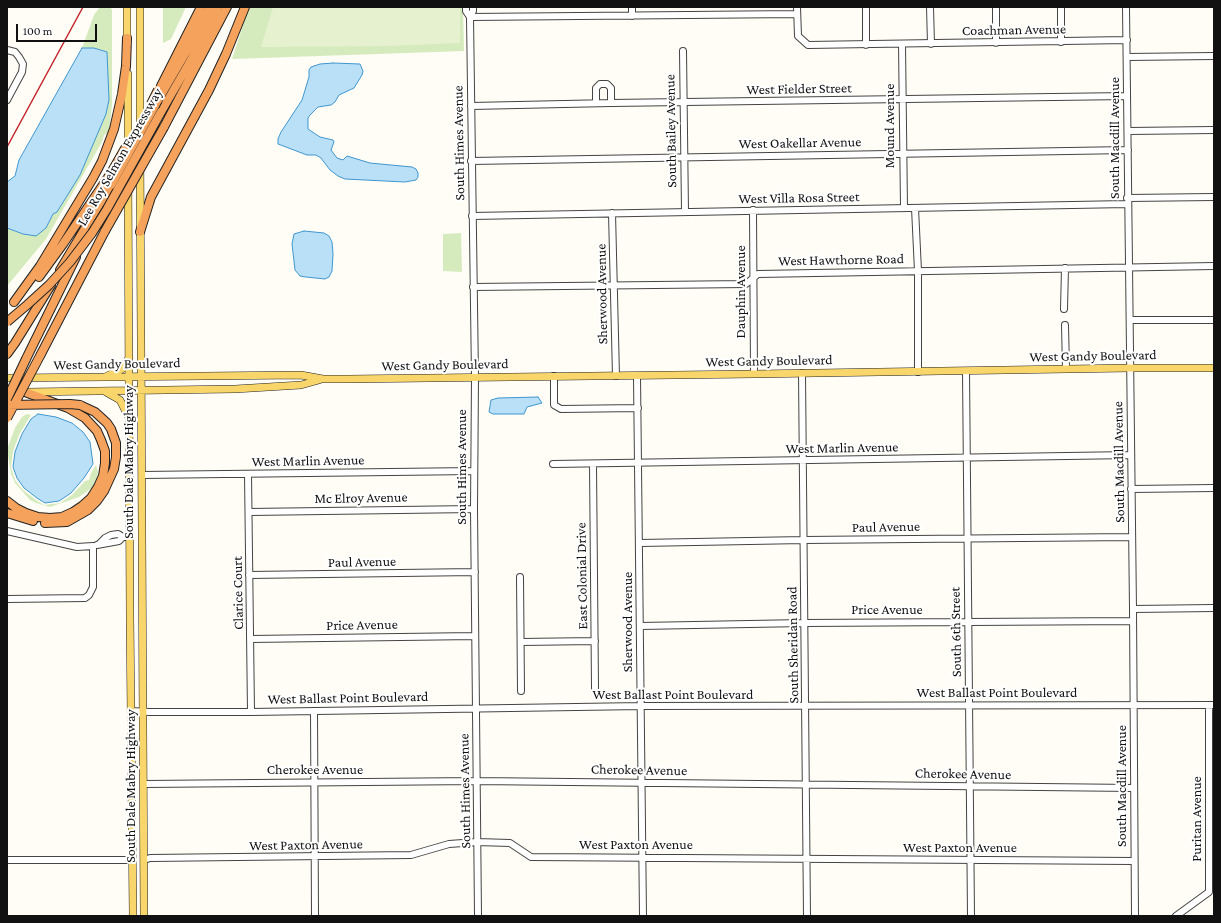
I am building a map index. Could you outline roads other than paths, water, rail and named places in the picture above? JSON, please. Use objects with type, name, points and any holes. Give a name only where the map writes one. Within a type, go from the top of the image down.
[{"type":"highway","name":"Lee Roy Selmon Expressway","points":[[7,308],[39,277],[111,173],[158,90],[201,7]]},
{"type":"highway","points":[[7,354],[111,184],[210,7]]},
{"type":"highway","name":"Lee Roy Selmon Expressway","points":[[7,322],[49,285],[70,262],[92,233],[191,60],[218,7]]},
{"type":"highway","points":[[7,419],[105,231],[164,127],[227,7]]},
{"type":"highway","points":[[140,232],[151,198],[209,90],[226,54],[245,7]]},
{"type":"highway","points":[[14,302],[40,266],[98,170],[111,137],[122,94],[126,66],[127,38]]},
{"type":"highway","points":[[7,399],[111,184]]},
{"type":"highway","points":[[7,501],[16,508],[38,517],[62,517],[73,512],[91,498],[103,476],[105,463],[102,440],[85,418],[68,408],[25,392]]},
{"type":"highway","points":[[7,405],[80,405],[102,417],[111,429],[116,443],[116,457],[110,481],[101,497],[83,514],[61,523],[34,522],[7,513]]},
{"type":"main road","name":"South Dale Mabry Highway","points":[[127,7],[130,421],[126,537],[130,616],[133,916]]},
{"type":"main road","name":"South Dale Mabry Highway","points":[[140,7],[144,916]]},
{"type":"main road","points":[[101,378],[122,369],[129,357]]},
{"type":"main road","name":"West Gandy Boulevard","points":[[7,378],[301,376],[324,379],[1214,368]]},
{"type":"main road","name":"West Gandy Boulevard","points":[[7,392],[235,389],[301,385],[324,379]]},
{"type":"main road","points":[[104,391],[120,400],[130,421]]},
{"type":"main road","points":[[126,537],[142,537]]},
{"type":"main road","points":[[130,616],[143,616]]},
{"type":"main road","points":[[132,828],[140,857],[144,860]]},
{"type":"main road","points":[[133,860],[137,861],[140,866],[144,892]]},
{"type":"street","name":"South Himes Avenue","points":[[466,7],[466,11],[470,17]]},
{"type":"street","name":"South Himes Avenue","points":[[473,7],[470,17],[475,377],[474,509],[478,916]]},
{"type":"street","points":[[632,7],[632,16]]},
{"type":"street","points":[[470,17],[797,14],[797,7]]},
{"type":"street","points":[[866,7],[866,45]]},
{"type":"street","points":[[930,7],[931,44]]},
{"type":"street","points":[[996,7],[996,42]]},
{"type":"street","points":[[1061,7],[1061,42]]},
{"type":"street","name":"South Macdill Avenue","points":[[1126,7],[1135,916]]},
{"type":"street","name":"Coachman Avenue","points":[[797,14],[798,36],[808,45],[1126,40]]},
{"type":"street","name":"Mound Avenue","points":[[902,44],[902,154],[904,208]]},
{"type":"street","points":[[7,50],[15,52],[20,57],[23,64],[22,72],[7,100]]},
{"type":"street","name":"South Bailey Avenue","points":[[683,51],[682,102],[685,212]]},
{"type":"street","points":[[1127,57],[1214,56]]},
{"type":"street","points":[[596,103],[596,88],[600,84],[607,84],[611,88],[612,102]]},
{"type":"street","name":"West Fielder Street","points":[[471,106],[612,102],[1127,96]]},
{"type":"street","points":[[1128,131],[1214,130]]},
{"type":"street","name":"West Oakellar Avenue","points":[[471,161],[1128,150]]},
{"type":"street","name":"West Villa Rosa Street","points":[[472,216],[915,208],[1214,197]]},
{"type":"street","points":[[915,208],[918,271],[918,372]]},
{"type":"street","name":"Dauphin Avenue","points":[[753,210],[754,374]]},
{"type":"street","name":"Sherwood Avenue","points":[[612,213],[615,286],[616,376]]},
{"type":"street","name":"West Hawthorne Road","points":[[473,287],[746,284],[758,274],[1214,266]]},
{"type":"street","points":[[1064,309],[1065,268]]},
{"type":"street","points":[[1130,320],[1214,320]]},
{"type":"street","points":[[1065,325],[1066,369]]},
{"type":"street","name":"South 6th Street","points":[[966,371],[971,916]]},
{"type":"street","name":"South Sheridan Road","points":[[802,373],[807,916]]},
{"type":"street","points":[[554,376],[554,405],[561,409],[638,408]]},
{"type":"street","name":"Sherwood Avenue","points":[[637,376],[643,916]]},
{"type":"street","name":"West Marlin Avenue","points":[[553,464],[1131,455]]},
{"type":"street","name":"East Colonial Drive","points":[[593,464],[595,688]]},
{"type":"street","name":"West Marlin Avenue","points":[[142,475],[474,471]]},
{"type":"street","name":"Clarice Court","points":[[248,474],[251,712]]},
{"type":"street","points":[[1131,489],[1214,488]]},
{"type":"street","name":"Mc Elroy Avenue","points":[[249,512],[474,509]]},
{"type":"street","points":[[7,531],[77,547],[96,545],[104,538],[111,535],[118,534],[126,537]]},
{"type":"street","name":"Paul Avenue","points":[[640,543],[1132,536]]},
{"type":"street","points":[[7,599],[85,598],[89,596],[94,587],[96,545]]},
{"type":"street","name":"Paul Avenue","points":[[250,575],[475,572]]},
{"type":"street","points":[[520,577],[521,691]]},
{"type":"street","points":[[1133,609],[1214,608]]},
{"type":"street","name":"Price Avenue","points":[[640,626],[1133,620]]},
{"type":"street","name":"Price Avenue","points":[[250,638],[475,636]]},
{"type":"street","points":[[521,642],[595,641]]},
{"type":"street","name":"West Ballast Point Boulevard","points":[[131,711],[251,712],[641,706],[1211,705]]},
{"type":"street","name":"Puritan Avenue","points":[[1176,916],[1212,892],[1211,705]]},
{"type":"street","points":[[314,711],[315,916]]},
{"type":"street","name":"Cherokee Avenue","points":[[144,784],[476,781],[1134,788]]},
{"type":"street","name":"West Paxton Avenue","points":[[144,860],[150,858],[411,855],[449,844],[477,842],[510,843],[531,857],[1134,861]]},
{"type":"street","points":[[7,860],[133,860]]},
{"type":"water","points":[[82,48],[94,48],[107,52],[109,100],[106,114],[80,175],[57,212],[53,214],[46,228],[36,236],[23,234],[7,228],[7,182],[15,176],[19,160]]},
{"type":"water","points":[[320,64],[360,64],[363,71],[362,75],[354,88],[339,95],[335,102],[331,105],[318,107],[310,115],[308,118],[308,129],[320,137],[333,140],[334,142],[331,150],[337,158],[343,160],[347,156],[370,163],[412,167],[416,169],[418,173],[416,180],[405,182],[345,179],[330,170],[321,158],[316,155],[307,155],[278,144],[278,139],[281,132],[302,100],[311,67]]},
{"type":"water","points":[[304,231],[324,233],[329,236],[332,242],[332,271],[329,277],[325,279],[300,276],[295,270],[292,244],[294,234]]},
{"type":"water","points":[[538,397],[542,403],[527,407],[524,414],[493,414],[489,412],[491,400],[498,398]]},
{"type":"water","points":[[38,414],[56,417],[72,423],[83,432],[90,442],[93,464],[84,478],[71,493],[59,501],[45,503],[37,498],[24,488],[17,478],[13,467],[15,452],[22,434],[31,419]]},
{"type":"railway","points":[[7,147],[83,7]]}]
